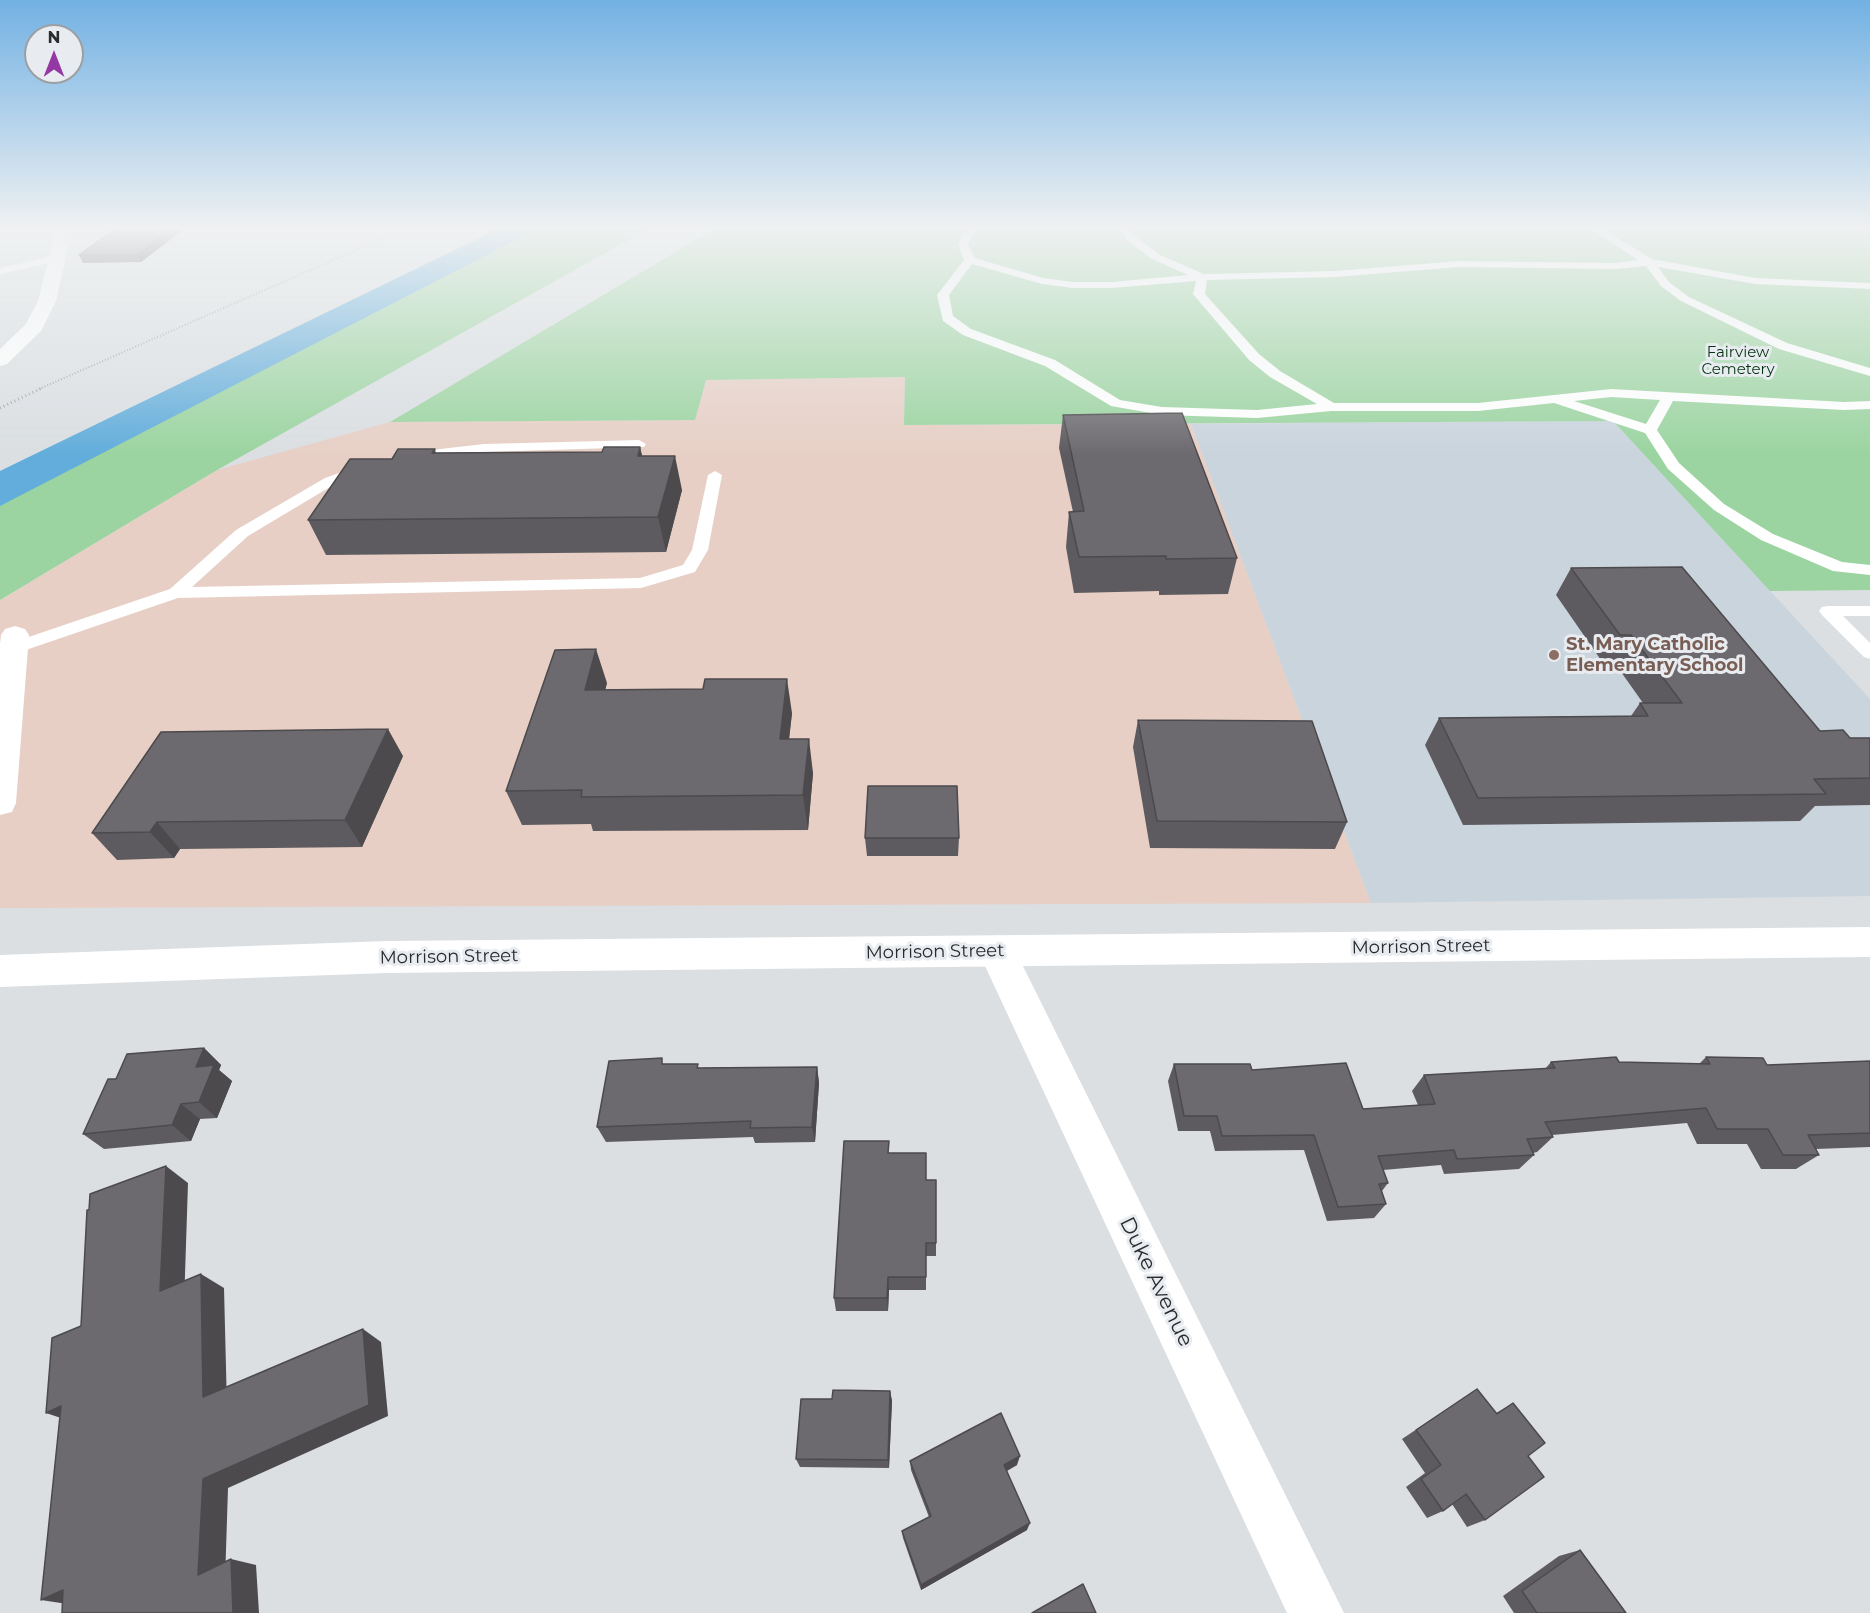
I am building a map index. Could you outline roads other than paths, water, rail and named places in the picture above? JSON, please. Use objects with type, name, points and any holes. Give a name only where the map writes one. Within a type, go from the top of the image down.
[{"type":"street","points":[[2,357],[34,327],[45,304]]},
{"type":"street","points":[[0,803],[15,642]]},
{"type":"street","name":"Morrison Street","points":[[0,971],[387,957],[1870,942]]},
{"type":"street","name":"Duke Avenue","points":[[997,951],[1316,1613]]},
{"type":"lane","points":[[945,304],[947,318],[967,332],[1050,363],[1116,403],[1162,411],[1257,414],[1331,407],[1478,407],[1611,393],[1844,406],[1870,405]]},
{"type":"lane","points":[[1208,304],[1254,357],[1275,374],[1331,407]]},
{"type":"lane","points":[[1696,304],[1783,346],[1870,372]]},
{"type":"lane","points":[[1650,430],[1669,397]]},
{"type":"lane","points":[[1555,399],[1650,430],[1674,466],[1719,507],[1778,542],[1839,567],[1870,570]]},
{"type":"lane","points":[[403,457],[484,448],[639,444]]},
{"type":"lane","points":[[176,592],[242,533],[330,481],[381,462]]},
{"type":"lane","points":[[15,642],[176,592],[641,583],[689,568],[700,550],[715,475]]},
{"type":"lane","points":[[1870,611],[1828,611],[1870,653]]},
{"type":"water","points":[[343,304],[391,304],[0,506],[0,471]]},
{"type":"place","name":"St. Mary Catholic Elementary School","points":[[1554,655]]},
{"type":"park label","name":"Fairview Cemetery","points":[[1738,362]]}]
